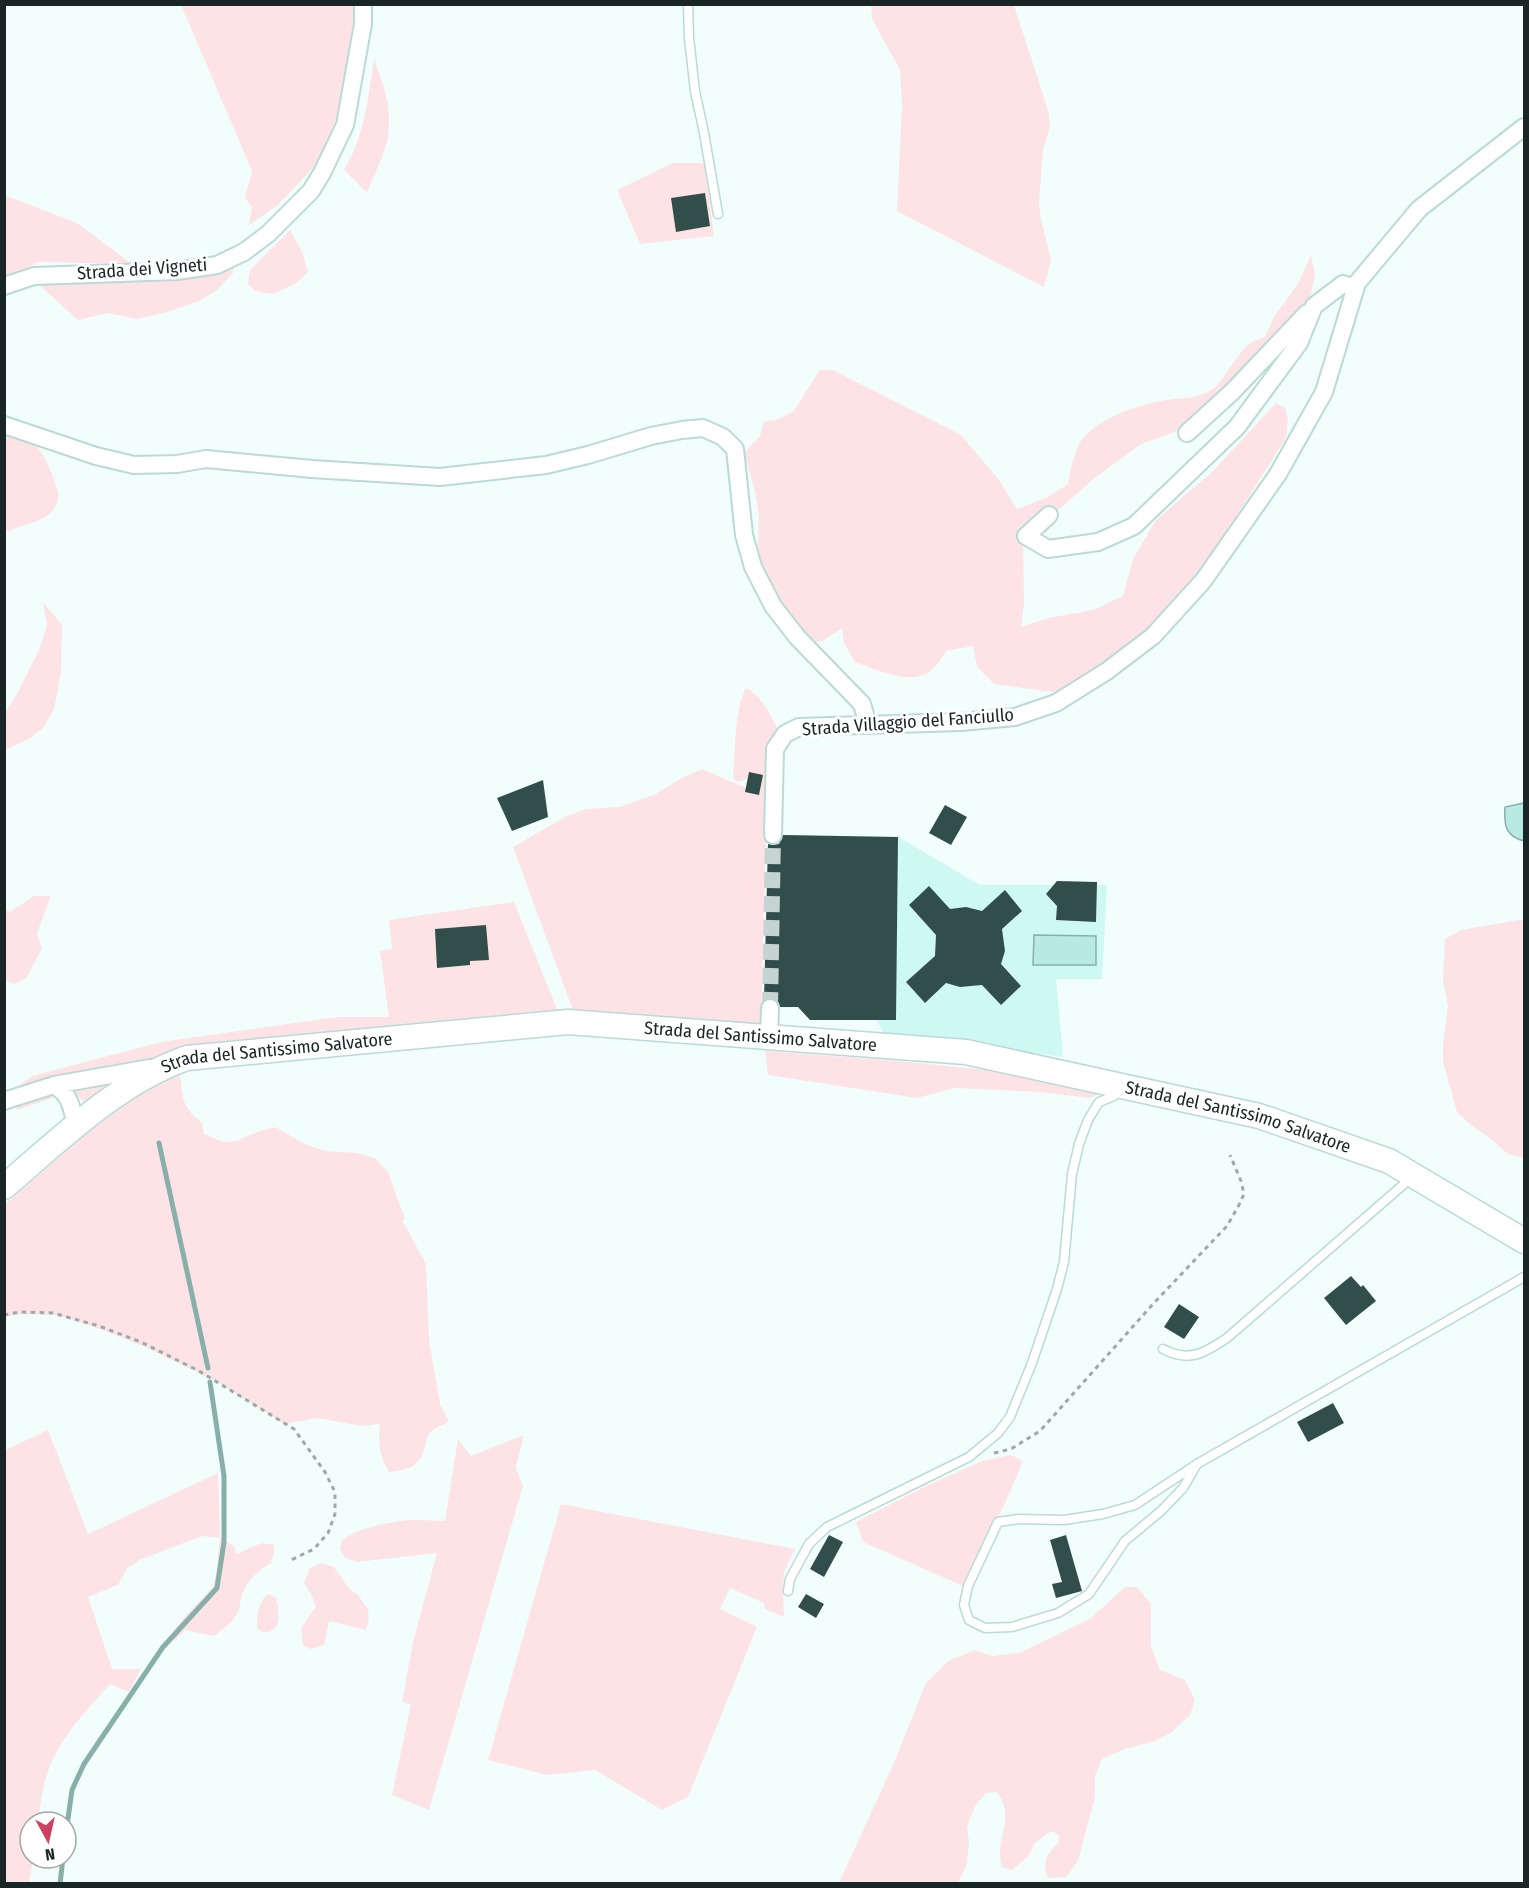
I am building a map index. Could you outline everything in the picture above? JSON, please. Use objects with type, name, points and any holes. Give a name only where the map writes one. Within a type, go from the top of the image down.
[{"type":"street","name":"Strada dei Vigneti","points":[[4,286],[34,276],[177,271],[217,265],[244,252],[268,234],[310,191],[345,125],[363,24],[363,4]]},
{"type":"street","name":"Strada Villaggio del Fanciullo","points":[[773,835],[776,749],[785,734],[799,727],[961,722],[1015,717],[1056,702],[1107,671],[1153,636],[1203,581],[1278,474],[1324,392],[1357,283],[1419,209],[1524,127]]},
{"type":"street","points":[[1187,433],[1232,392],[1314,306],[1343,284],[1355,288]]},
{"type":"street","points":[[1049,515],[1026,536],[1048,549],[1098,542],[1134,526],[1236,427],[1299,343],[1314,306]]},
{"type":"street","points":[[4,425],[96,456],[134,465],[177,464],[206,459],[312,469],[440,477],[546,465],[651,436],[703,428],[723,437],[735,449],[744,536],[753,567],[773,606],[797,637],[862,704],[868,725]]},
{"type":"street","points":[[769,1037],[770,1008]]},
{"type":"street","name":"Strada del Santissimo Salvatore","points":[[4,1187],[76,1125],[135,1082],[164,1066],[187,1058],[568,1022],[966,1052],[1259,1116],[1389,1161],[1524,1241]]},
{"type":"street","points":[[4,1101],[54,1085],[164,1066]]},
{"type":"street","points":[[54,1085],[68,1096],[76,1125]]},
{"type":"lane","points":[[688,4],[695,92],[718,214]]},
{"type":"lane","points":[[788,1591],[790,1579],[809,1544],[827,1527],[969,1456],[998,1433],[1010,1417],[1021,1394],[1064,1262],[1072,1174],[1078,1144],[1099,1102],[1114,1096],[1122,1086]]},
{"type":"lane","points":[[1162,1349],[1187,1357],[1205,1353],[1227,1338],[1413,1176]]},
{"type":"lane","points":[[1197,1464],[1183,1488],[1161,1511],[1125,1541],[1089,1594],[1058,1613],[1012,1627],[985,1628],[969,1620],[964,1605],[968,1586],[998,1522],[1019,1519],[1064,1520],[1103,1514],[1135,1505],[1197,1464],[1524,1277]]},
{"type":"path","points":[[969,1456],[1011,1449],[1040,1431],[1153,1304],[1227,1226],[1244,1194],[1230,1155]]},
{"type":"path","points":[[4,1314],[54,1313],[99,1326],[141,1342],[199,1371],[294,1429],[325,1472],[335,1491],[335,1514],[328,1533],[314,1549],[291,1560]]},
{"type":"shaded area","points":[[181,5],[356,5],[352,61],[338,115],[317,164],[278,205],[249,225],[252,207],[245,198],[252,171]]},
{"type":"shaded area","points":[[871,5],[1014,5],[1048,110],[1050,127],[1043,149],[1039,202],[1051,261],[1044,287],[897,211],[902,105],[900,70],[872,19]]},
{"type":"shaded area","points":[[374,59],[386,97],[389,126],[385,149],[367,193],[344,170],[361,130]]},
{"type":"shaded area","points":[[673,163],[705,163],[714,236],[640,244],[617,190]]},
{"type":"shaded area","points":[[4,195],[77,223],[132,264],[39,262],[5,278]]},
{"type":"shaded area","points":[[290,230],[302,252],[308,272],[295,284],[273,294],[254,291],[248,283],[250,270]]},
{"type":"shaded area","points":[[1311,255],[1315,275],[1308,309],[1196,417],[1175,432],[1141,444],[1096,477],[1057,511],[1023,532],[1024,603],[1021,627],[1048,618],[1093,610],[1123,596],[1133,559],[1156,520],[1213,471],[1276,403],[1285,408],[1288,419],[1286,438],[1229,528],[1161,622],[1082,685],[1052,692],[994,684],[977,667],[973,646],[946,651],[937,665],[917,677],[896,676],[855,662],[844,643],[842,628],[823,641],[810,643],[779,613],[763,571],[758,545],[759,516],[755,491],[744,453],[760,436],[764,421],[776,420],[793,412],[820,370],[833,370],[961,435],[999,480],[1017,509],[1048,497],[1068,484],[1078,446],[1084,437],[1101,423],[1133,408],[1197,396],[1214,388],[1247,346],[1265,337],[1274,317],[1299,282]]},
{"type":"shaded area","points":[[234,262],[233,273],[217,290],[199,301],[138,319],[108,313],[78,320],[39,285]]},
{"type":"shaded area","points":[[5,431],[27,438],[39,449],[51,472],[59,496],[55,507],[44,518],[8,532],[5,527]]},
{"type":"shaded area","points":[[43,602],[62,625],[61,674],[54,709],[44,727],[29,739],[5,750],[5,713],[39,650],[47,626]]},
{"type":"shaded area","points":[[746,688],[762,702],[780,733],[767,797],[761,1025],[574,1013],[513,847],[565,817],[586,809],[620,807],[656,794],[702,769],[760,794],[761,783],[757,774],[739,782],[734,780],[733,774],[737,718]]},
{"type":"shaded area","points":[[1524,803],[1524,841],[1509,833],[1505,807]]},
{"type":"shaded area","points":[[768,835],[898,837],[980,885],[1107,885],[1102,979],[1056,979],[1063,1057],[884,1034],[877,1020],[810,1020],[798,1007],[764,1008]]},
{"type":"shaded area","points":[[34,896],[51,896],[37,933],[42,948],[26,979],[14,984],[5,980],[5,910],[10,912]]},
{"type":"shaded area","points":[[514,902],[559,1014],[235,1050],[91,1111],[74,1091],[17,1110],[15,1090],[32,1076],[161,1042],[338,1017],[389,1017],[380,951],[392,949],[389,920]]},
{"type":"shaded area","points":[[1524,919],[1524,1158],[1508,1154],[1457,1112],[1443,1062],[1448,1006],[1443,980],[1445,939],[1461,930]]},
{"type":"shaded area","points":[[1034,935],[1096,936],[1096,965],[1033,965]]},
{"type":"shaded area","points":[[765,1051],[1007,1072],[1104,1092],[1090,1098],[1040,1092],[955,1088],[917,1098],[768,1075]]},
{"type":"shaded area","points":[[180,1075],[187,1107],[202,1123],[204,1134],[223,1142],[237,1141],[275,1127],[307,1145],[325,1151],[356,1153],[375,1158],[388,1172],[405,1219],[402,1220],[426,1264],[429,1340],[440,1404],[449,1422],[430,1433],[423,1454],[412,1466],[389,1472],[380,1449],[380,1424],[361,1426],[318,1418],[284,1424],[217,1382],[145,1347],[100,1329],[57,1315],[21,1314],[5,1317],[4,1205],[98,1124],[151,1087]]},
{"type":"shaded area","points":[[48,1430],[88,1534],[218,1473],[220,1538],[202,1536],[142,1559],[127,1568],[118,1585],[88,1597],[112,1669],[141,1669],[129,1692],[110,1684],[71,1730],[48,1770],[40,1810],[18,1810],[18,1870],[31,1870],[29,1883],[5,1883],[5,1450]]},
{"type":"shaded area","points":[[524,1435],[516,1467],[523,1486],[429,1810],[392,1795],[411,1704],[402,1702],[413,1642],[437,1553],[357,1562],[345,1558],[340,1549],[342,1540],[366,1529],[394,1522],[445,1521],[458,1439],[471,1456]]},
{"type":"shaded area","points":[[1011,1455],[1023,1461],[965,1587],[863,1542],[856,1522],[926,1486],[982,1461]]},
{"type":"shaded area","points":[[561,1504],[795,1549],[784,1572],[784,1617],[765,1609],[764,1603],[730,1588],[720,1609],[757,1627],[688,1797],[662,1810],[595,1770],[547,1775],[488,1760]]},
{"type":"shaded area","points":[[220,1538],[234,1546],[236,1554],[262,1543],[274,1545],[271,1563],[249,1582],[243,1592],[238,1612],[224,1628],[214,1636],[185,1630],[175,1641],[169,1637],[213,1587]]},
{"type":"shaded area","points":[[321,1563],[334,1567],[350,1590],[358,1595],[368,1609],[369,1619],[366,1630],[329,1621],[324,1645],[311,1649],[303,1646],[301,1629],[316,1606],[304,1583],[310,1568]]},
{"type":"shaded area","points":[[1125,1587],[1137,1587],[1151,1604],[1151,1646],[1160,1670],[1185,1680],[1195,1700],[1190,1715],[1172,1732],[1155,1741],[1125,1749],[1102,1759],[1095,1776],[1095,1797],[1078,1861],[1066,1877],[1048,1878],[1046,1858],[1059,1842],[1059,1835],[1051,1831],[1035,1843],[1028,1857],[1012,1870],[1002,1867],[1000,1847],[1005,1812],[1003,1802],[997,1792],[986,1793],[975,1806],[967,1827],[969,1840],[967,1864],[958,1883],[839,1883],[893,1765],[926,1683],[948,1661],[975,1650],[992,1656],[1019,1653],[1090,1619]]},
{"type":"shaded area","points":[[269,1594],[276,1598],[278,1621],[275,1629],[265,1632],[257,1628],[257,1618],[262,1600]]},
{"type":"building","points":[[705,193],[710,226],[676,232],[671,198]]},
{"type":"building","points":[[749,772],[763,775],[759,795],[745,792]]},
{"type":"building","points":[[543,780],[548,817],[512,831],[497,798]]},
{"type":"building","points":[[945,805],[967,817],[951,845],[929,833]]},
{"type":"building","points":[[783,835],[898,837],[896,1020],[810,1020],[798,1007],[780,1007],[775,999],[764,999],[768,844],[779,844]]},
{"type":"building","points":[[1057,881],[1097,882],[1096,922],[1056,920],[1057,906],[1046,894]]},
{"type":"building","points":[[929,886],[950,909],[966,907],[982,911],[1005,890],[1022,911],[1002,929],[1005,951],[1001,964],[1021,986],[1001,1005],[982,985],[960,987],[946,983],[925,1003],[906,982],[935,956],[936,935],[909,905]]},
{"type":"building","points":[[486,925],[489,960],[470,961],[470,965],[437,968],[435,929]]},
{"type":"building","points":[[1351,1276],[1361,1287],[1363,1285],[1376,1301],[1346,1325],[1324,1298]]},
{"type":"building","points":[[1179,1304],[1199,1317],[1184,1339],[1164,1327]]},
{"type":"building","points":[[1333,1403],[1344,1423],[1308,1442],[1297,1422]]},
{"type":"building","points":[[829,1535],[843,1542],[824,1577],[810,1569]]},
{"type":"building","points":[[1066,1535],[1082,1591],[1056,1598],[1052,1584],[1062,1582],[1050,1540]]},
{"type":"building","points":[[806,1594],[824,1604],[816,1618],[798,1607]]},
{"type":"waterway","points":[[159,1143],[208,1368]]},
{"type":"waterway","points":[[69,1810],[72,1790],[84,1764],[163,1647],[217,1588],[224,1542],[224,1476],[210,1382]]},
{"type":"waterway","points":[[60,1884],[62,1870]]},
{"type":"tunnel","points":[[770,1008],[773,835]]}]
